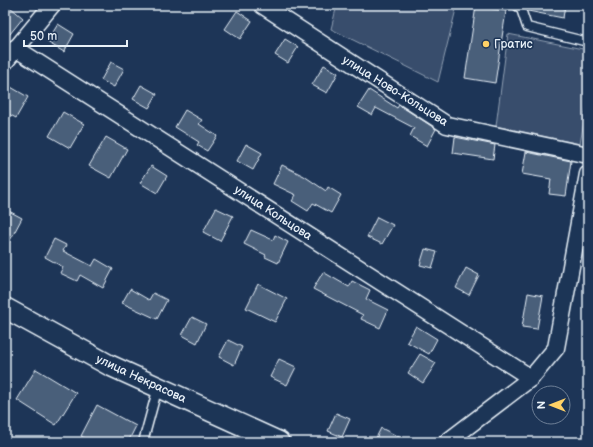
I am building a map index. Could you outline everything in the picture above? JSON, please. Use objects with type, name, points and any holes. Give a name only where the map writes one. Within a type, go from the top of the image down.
[{"type":"street","points":[[5,62],[52,5]]},
{"type":"street","name":"улица Ново-Кольцова","points":[[262,5],[447,125],[588,155]]},
{"type":"street","name":"улица Кольцова","points":[[15,48],[531,378]]},
{"type":"street","points":[[447,442],[531,378],[556,348],[588,174]]},
{"type":"street","name":"улица Некрасова","points":[[5,308],[109,365],[279,442]]},
{"type":"lane","points":[[519,6],[527,27],[588,42]]},
{"type":"lane","points":[[143,442],[158,387]]},
{"type":"shaded area","points":[[337,5],[457,5],[438,82],[331,29]]},
{"type":"shaded area","points":[[508,34],[588,50],[588,98],[580,144],[496,126]]},
{"type":"building","points":[[525,5],[565,5],[563,18],[528,11]]},
{"type":"building","name":"Гратис","points":[[476,6],[506,11],[495,83],[465,78]]},
{"type":"building","points":[[10,7],[23,18],[5,40],[5,13]]},
{"type":"building","points":[[237,11],[252,21],[240,39],[225,29]]},
{"type":"building","points":[[58,24],[74,34],[64,52],[47,42]]},
{"type":"building","points":[[285,39],[298,47],[288,63],[275,55]]},
{"type":"building","points":[[111,62],[124,69],[114,87],[101,80]]},
{"type":"building","points":[[324,65],[338,73],[327,93],[312,85]]},
{"type":"building","points":[[141,85],[157,94],[149,108],[133,99]]},
{"type":"building","points":[[9,86],[28,97],[16,118],[5,112],[5,93]]},
{"type":"building","points":[[369,90],[397,108],[399,105],[436,129],[427,146],[410,136],[414,128],[376,108],[372,115],[358,107]]},
{"type":"building","points":[[185,110],[202,120],[199,124],[217,136],[207,151],[197,145],[199,142],[175,127]]},
{"type":"building","points":[[63,112],[84,124],[70,148],[49,136]]},
{"type":"building","points":[[106,137],[127,149],[111,178],[89,166]]},
{"type":"building","points":[[455,137],[495,145],[493,159],[453,153]]},
{"type":"building","points":[[246,144],[262,153],[253,170],[237,161]]},
{"type":"building","points":[[526,152],[571,161],[566,196],[549,194],[551,179],[522,174]]},
{"type":"building","points":[[282,165],[304,176],[326,191],[328,187],[341,195],[331,213],[313,203],[308,211],[292,201],[296,195],[273,184]]},
{"type":"building","points":[[151,166],[167,176],[157,193],[140,183]]},
{"type":"building","points":[[216,208],[233,216],[220,241],[203,232]]},
{"type":"building","points":[[5,209],[22,218],[5,250]]},
{"type":"building","points":[[377,217],[393,225],[382,244],[367,237]]},
{"type":"building","points":[[251,230],[273,240],[275,235],[288,242],[278,263],[244,244]]},
{"type":"building","points":[[54,239],[66,245],[63,251],[92,266],[96,259],[113,269],[103,288],[80,275],[77,281],[60,273],[63,267],[45,257]]},
{"type":"building","points":[[425,249],[437,252],[432,268],[420,265]]},
{"type":"building","points":[[466,268],[479,275],[469,295],[456,288]]},
{"type":"building","points":[[323,272],[349,287],[352,281],[370,290],[366,299],[388,310],[380,328],[361,319],[363,315],[313,289]]},
{"type":"building","points":[[258,284],[287,299],[275,322],[246,308]]},
{"type":"building","points":[[130,289],[149,300],[153,293],[167,300],[157,319],[122,303]]},
{"type":"building","points":[[528,293],[543,296],[537,329],[522,327]]},
{"type":"building","points":[[192,317],[206,324],[197,343],[182,335]]},
{"type":"building","points":[[416,326],[437,339],[429,354],[407,342]]},
{"type":"building","points":[[228,340],[242,347],[234,365],[219,357]]},
{"type":"building","points":[[420,354],[436,363],[423,383],[408,373]]},
{"type":"building","points":[[279,359],[296,367],[287,385],[270,377]]},
{"type":"building","points":[[36,369],[76,393],[56,425],[17,400]]},
{"type":"building","points":[[97,405],[136,426],[128,442],[92,442],[81,436]]},
{"type":"building","points":[[336,413],[350,419],[342,437],[328,431]]},
{"type":"building","points":[[381,428],[409,442],[374,442]]},
{"type":"place","name":"Гратис","points":[[486,44]]}]
